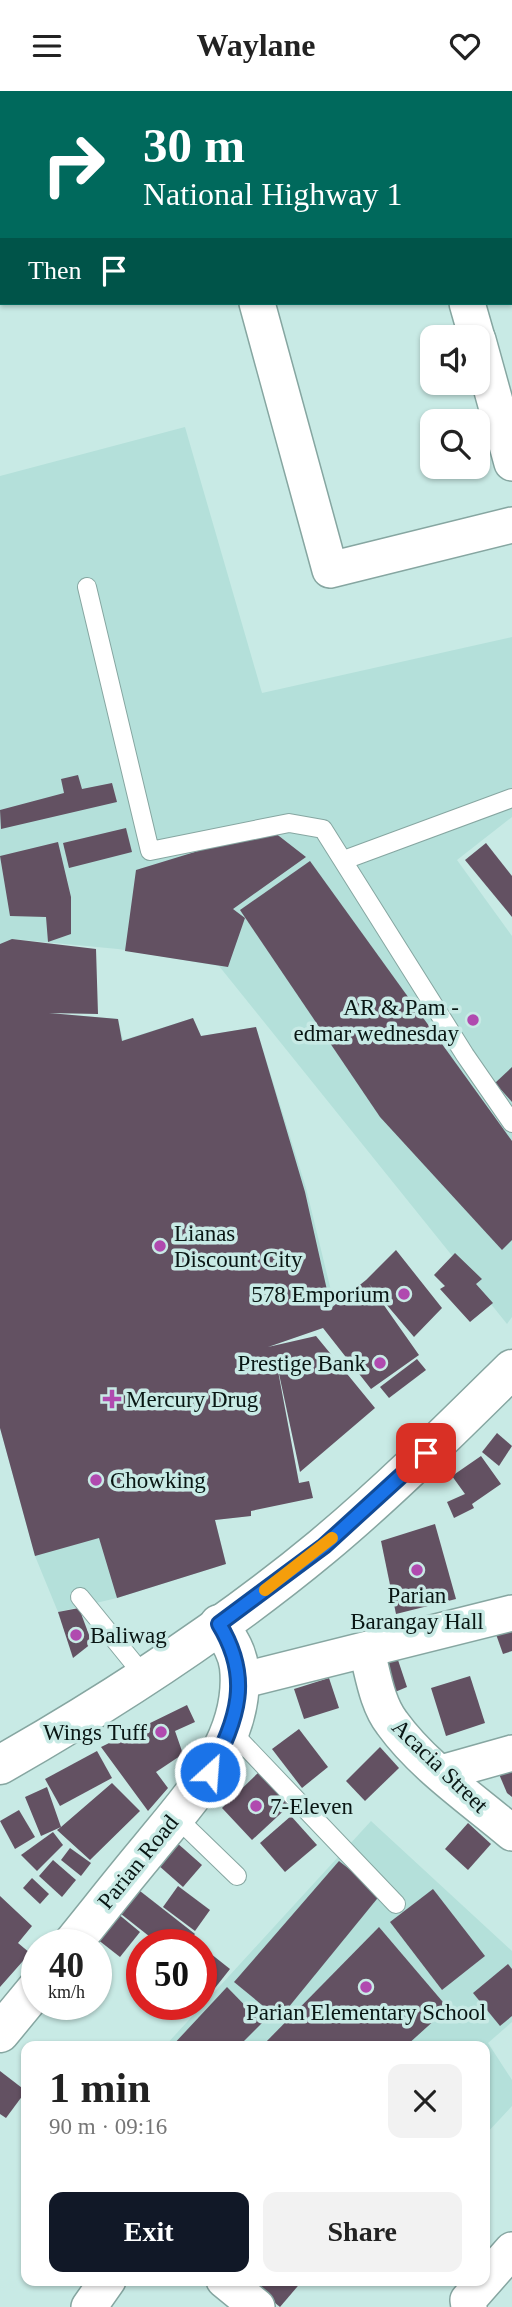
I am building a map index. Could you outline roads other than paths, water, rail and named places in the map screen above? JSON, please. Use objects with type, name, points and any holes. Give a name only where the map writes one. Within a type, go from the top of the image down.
[{"type":"main road","points":[[0,1765],[109,1703],[324,1546],[426,1453],[512,1369]]},
{"type":"main road","name":"Parian Road","points":[[84,1929],[210,1772],[230,1730],[240,1681],[233,1647],[219,1624]]},
{"type":"main road","points":[[0,2033],[21,2007]]},
{"type":"street","points":[[258,305],[330,570],[512,525]]},
{"type":"street","points":[[468,305],[473,325]]},
{"type":"street","points":[[490,385],[512,463]]},
{"type":"street","points":[[240,1681],[366,1652],[512,1613]]},
{"type":"street","name":"Acacia Street","points":[[366,1652],[383,1708],[392,1723],[441,1773],[512,1833]]},
{"type":"street","points":[[441,1773],[512,1753]]},
{"type":"street","points":[[490,2275],[512,2250]]},
{"type":"street","points":[[89,2307],[104,2286]]},
{"type":"street","points":[[231,2286],[257,2307]]},
{"type":"street","points":[[469,2307],[468,2300],[480,2286]]},
{"type":"lane","points":[[86,587],[150,851],[289,823],[324,829],[465,1055],[512,1123]]},
{"type":"lane","points":[[344,860],[512,798]]},
{"type":"lane","points":[[80,1597],[145,1677]]},
{"type":"lane","points":[[230,1730],[396,1904]]},
{"type":"lane","points":[[175,1816],[237,1876]]},
{"type":"place","name":"AR & Pam - edmar wednesday","points":[[473,1020]]},
{"type":"place","name":"Lianas Discount City","points":[[160,1246]]},
{"type":"place","name":"578 Emporium","points":[[404,1294]]},
{"type":"place","name":"Prestige Bank","points":[[380,1363]]},
{"type":"place","name":"Mercury Drug","points":[[112,1399]]},
{"type":"place","name":"Chowking","points":[[96,1480]]},
{"type":"place","name":"Parian Barangay Hall","points":[[417,1570]]},
{"type":"place","name":"Baliwag","points":[[76,1635]]},
{"type":"place","name":"Wings Tuff","points":[[161,1732]]},
{"type":"place","name":"7-Eleven","points":[[256,1806]]},
{"type":"place","name":"Parian Elementary School","points":[[366,1987]]}]
